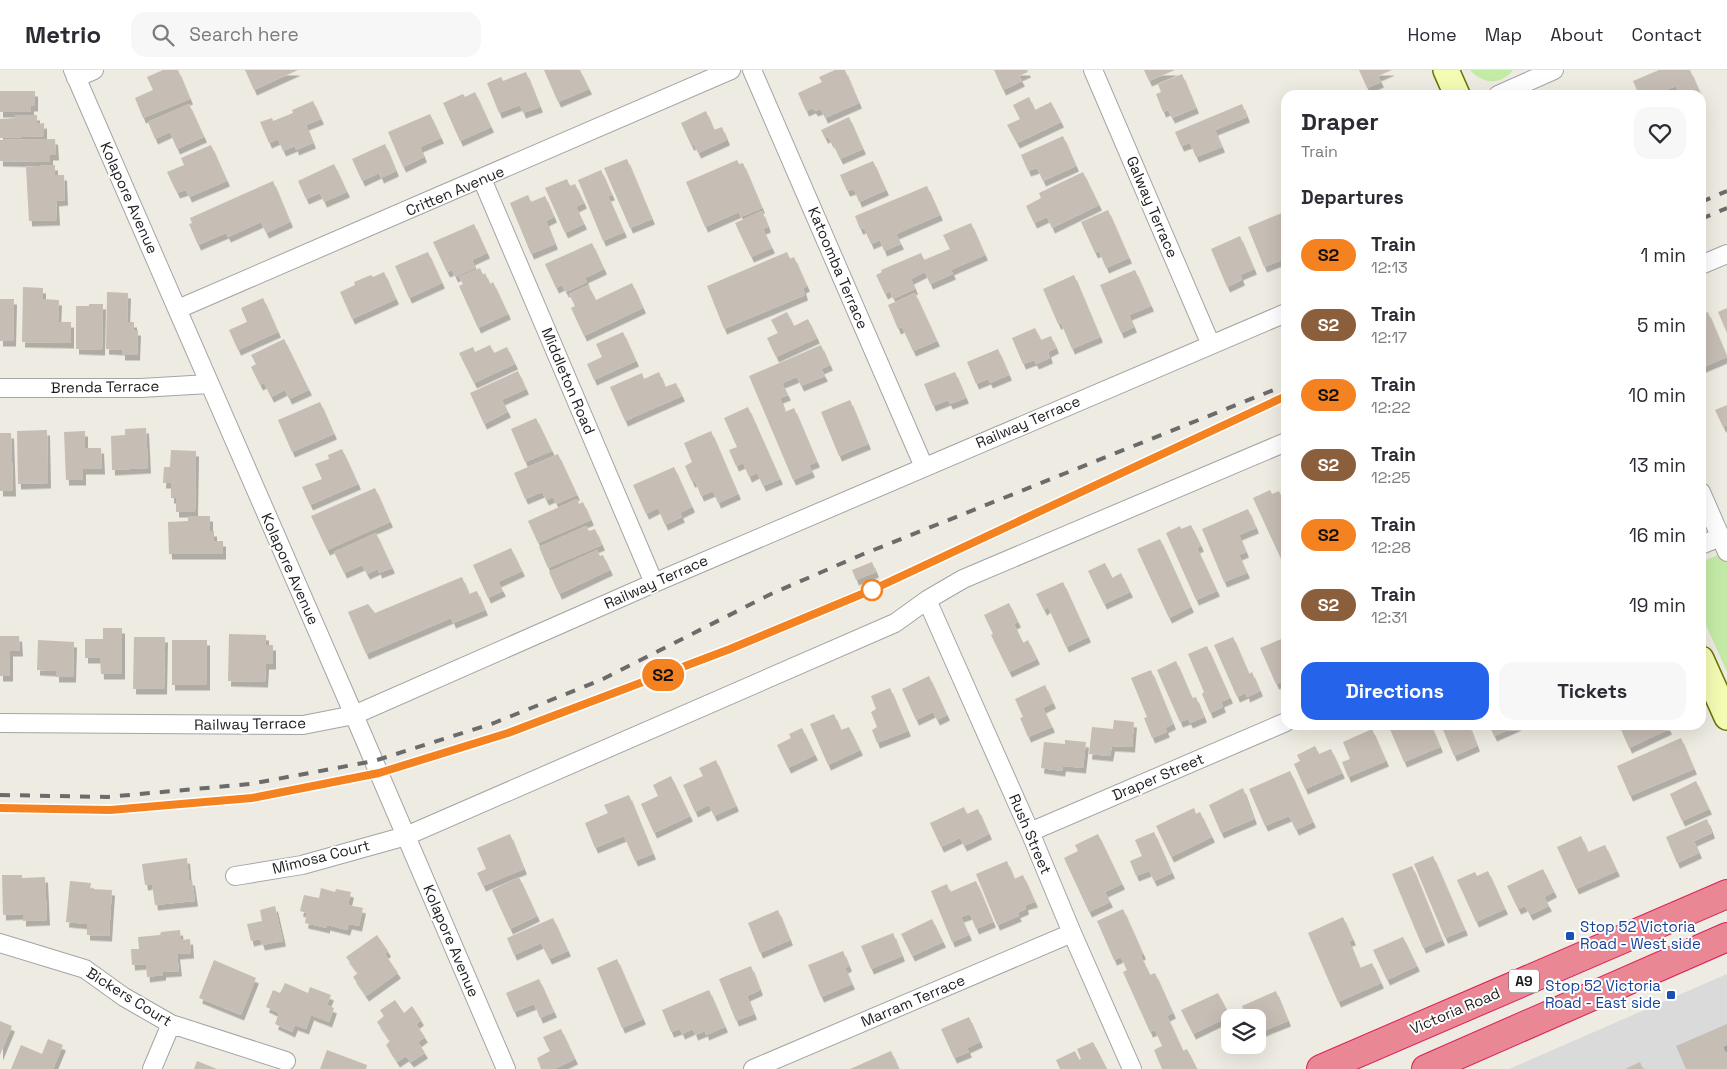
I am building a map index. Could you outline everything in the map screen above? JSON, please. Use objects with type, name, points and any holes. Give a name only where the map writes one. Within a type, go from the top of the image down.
[{"type":"highway","name":"Victoria Road","points":[[1329,1067],[1727,894]]},
{"type":"highway","points":[[1426,1069],[1727,937]]},
{"type":"main road","points":[[1446,70],[1455,90]]},
{"type":"main road","points":[[1706,670],[1727,717]]},
{"type":"street","points":[[75,74],[94,70]]},
{"type":"street","name":"Critten Avenue","points":[[178,309],[731,70]]},
{"type":"street","name":"Katoomba Terrace","points":[[752,70],[924,467]]},
{"type":"street","name":"Galway Terrace","points":[[1093,70],[1211,344]]},
{"type":"street","points":[[1506,90],[1531,74],[1554,70]]},
{"type":"street","name":"Kolapore Avenue","points":[[75,74],[506,1069]]},
{"type":"street","name":"Middleton Road","points":[[482,179],[654,583]]},
{"type":"street","points":[[1706,264],[1727,254]]},
{"type":"street","name":"Railway Terrace","points":[[0,723],[303,725],[354,715],[654,583],[1281,314]]},
{"type":"street","name":"Brenda Terrace","points":[[0,388],[141,388],[210,384]]},
{"type":"street","points":[[406,836],[896,623],[927,600],[963,579],[1281,444]]},
{"type":"street","points":[[1706,503],[1724,544],[1706,544]]},
{"type":"street","name":"Rush Street","points":[[927,600],[1132,1069]]},
{"type":"street","name":"Draper Street","points":[[1030,832],[1281,724]]},
{"type":"street","name":"Mimosa Court","points":[[235,876],[302,865],[406,836]]},
{"type":"street","name":"Marram Terrace","points":[[753,1069],[1072,933]]},
{"type":"street","name":"Bickers Court","points":[[0,943],[85,968],[124,997],[171,1024],[286,1061]]},
{"type":"street","points":[[152,1069],[171,1024]]},
{"type":"shaded area","points":[[1727,974],[1727,1069],[1509,1069]]},
{"type":"green space","points":[[1470,70],[1513,70],[1503,79],[1491,81],[1480,78]]},
{"type":"green space","points":[[1723,553],[1727,562],[1727,672],[1706,625],[1706,560]]},
{"type":"building","points":[[163,70],[178,70],[190,99],[143,118],[135,98],[153,90],[147,77]]},
{"type":"building","points":[[245,70],[298,70],[254,90]]},
{"type":"building","points":[[544,70],[580,70],[589,89],[558,102]]},
{"type":"building","points":[[835,70],[845,70],[859,103],[825,118],[821,109],[815,111],[813,108],[806,111],[798,93],[822,82],[819,77]]},
{"type":"building","points":[[994,70],[1027,70],[1028,72],[1019,76],[1022,81],[1003,90]]},
{"type":"building","points":[[1144,70],[1175,70],[1149,81]]},
{"type":"building","points":[[1359,70],[1392,70],[1378,76],[1381,82],[1367,88]]},
{"type":"building","points":[[1659,70],[1690,70],[1699,90],[1678,90],[1676,86],[1666,90],[1637,90],[1633,81]]},
{"type":"building","points":[[526,72],[540,107],[523,113],[520,105],[499,113],[487,83],[501,77],[503,81]]},
{"type":"building","points":[[1182,74],[1196,108],[1172,118],[1168,110],[1163,112],[1156,94],[1161,92],[1158,84]]},
{"type":"building","points":[[0,91],[35,91],[35,106],[31,106],[31,112],[0,112]]},
{"type":"building","points":[[475,92],[491,127],[460,141],[443,103],[463,94],[465,97]]},
{"type":"building","points":[[1029,97],[1035,110],[1051,102],[1061,122],[1017,143],[1007,125],[1020,119],[1013,105]]},
{"type":"building","points":[[313,101],[321,119],[306,125],[313,143],[296,150],[295,146],[283,151],[278,139],[269,143],[260,122],[272,118],[273,121],[293,113],[292,110]]},
{"type":"building","points":[[189,104],[204,137],[177,149],[170,132],[155,139],[148,122]]},
{"type":"building","points":[[1242,104],[1247,117],[1215,130],[1222,147],[1196,157],[1190,143],[1181,146],[1175,132]]},
{"type":"building","points":[[706,111],[714,130],[722,127],[727,140],[698,153],[694,144],[691,145],[681,123]]},
{"type":"building","points":[[430,114],[441,138],[420,147],[424,157],[403,167],[388,132]]},
{"type":"building","points":[[15,115],[37,115],[37,124],[44,123],[44,136],[0,138],[0,119],[15,118]]},
{"type":"building","points":[[849,117],[863,149],[840,159],[832,142],[828,137],[825,138],[821,130]]},
{"type":"building","points":[[1063,136],[1076,166],[1043,181],[1037,168],[1028,171],[1021,155]]},
{"type":"building","points":[[55,139],[56,155],[50,155],[50,162],[0,161],[0,140]]},
{"type":"building","points":[[385,144],[396,171],[381,178],[379,173],[362,181],[352,159]]},
{"type":"building","points":[[211,145],[227,181],[189,197],[186,190],[177,193],[167,172],[184,165],[181,158]]},
{"type":"building","points":[[627,159],[652,219],[630,228],[604,168]]},
{"type":"building","points":[[737,160],[739,164],[743,163],[762,208],[741,217],[739,212],[705,227],[686,182]]},
{"type":"building","points":[[873,161],[886,190],[859,202],[854,189],[847,191],[840,175]]},
{"type":"building","points":[[334,164],[347,192],[324,202],[320,193],[306,199],[298,181]]},
{"type":"building","points":[[55,165],[55,175],[64,175],[65,200],[56,201],[57,220],[29,221],[26,167]]},
{"type":"building","points":[[601,170],[612,195],[608,196],[624,232],[603,241],[578,180]]},
{"type":"building","points":[[1083,172],[1099,205],[1052,228],[1047,217],[1034,223],[1026,206],[1041,198],[1039,193]]},
{"type":"building","points":[[567,179],[570,186],[575,184],[584,203],[576,207],[584,224],[565,233],[545,188]]},
{"type":"building","points":[[273,181],[290,222],[266,233],[261,222],[228,237],[226,233],[198,245],[189,224],[192,223],[190,218]]},
{"type":"building","points":[[927,186],[940,215],[896,234],[901,244],[884,251],[880,240],[871,244],[864,228],[860,229],[855,216]]},
{"type":"building","points":[[528,195],[531,202],[545,196],[554,217],[546,221],[555,244],[531,254],[510,203]]},
{"type":"building","points":[[1108,210],[1129,258],[1106,268],[1099,251],[1095,253],[1081,222]]},
{"type":"building","points":[[762,211],[768,227],[763,229],[772,248],[751,257],[735,223]]},
{"type":"building","points":[[1281,213],[1281,260],[1264,267],[1248,227]]},
{"type":"building","points":[[971,223],[985,255],[951,270],[953,274],[930,284],[925,272],[911,279],[915,289],[893,299],[890,291],[885,294],[876,275],[882,272],[881,270],[921,253],[924,260],[950,249],[943,235]]},
{"type":"building","points":[[474,224],[487,253],[472,260],[475,268],[455,277],[452,270],[447,272],[433,242]]},
{"type":"building","points":[[1240,236],[1254,269],[1240,275],[1242,280],[1227,287],[1211,249]]},
{"type":"building","points":[[592,243],[604,269],[585,278],[587,282],[566,292],[562,285],[556,288],[545,264]]},
{"type":"building","points":[[428,252],[442,283],[409,298],[395,266]]},
{"type":"building","points":[[787,252],[790,259],[794,257],[807,286],[803,288],[805,295],[724,329],[707,286]]},
{"type":"building","points":[[480,268],[483,275],[485,273],[490,284],[493,282],[508,314],[478,328],[459,286],[463,284],[459,277]]},
{"type":"building","points":[[1135,270],[1151,306],[1129,315],[1134,327],[1121,333],[1100,285]]},
{"type":"building","points":[[384,272],[396,299],[352,319],[340,292],[355,285],[354,282]]},
{"type":"building","points":[[1074,275],[1100,337],[1072,349],[1061,323],[1058,324],[1043,289]]},
{"type":"building","points":[[632,283],[643,308],[584,336],[571,308],[575,306],[569,294],[588,285],[596,300]]},
{"type":"building","points":[[23,287],[43,288],[43,299],[59,300],[58,322],[71,322],[71,343],[22,342]]},
{"type":"building","points":[[107,292],[128,293],[127,322],[134,322],[134,330],[138,330],[137,355],[122,355],[122,350],[106,349]]},
{"type":"building","points":[[915,293],[937,341],[913,351],[902,327],[898,329],[888,305]]},
{"type":"building","points":[[263,298],[278,332],[238,350],[229,330],[247,322],[241,308]]},
{"type":"building","points":[[0,299],[14,299],[13,341],[0,341]]},
{"type":"building","points":[[89,304],[103,304],[102,350],[76,349],[76,306],[89,306]]},
{"type":"building","points":[[1727,308],[1727,333],[1718,312]]},
{"type":"building","points":[[787,312],[794,326],[808,319],[817,338],[776,357],[767,338],[778,333],[771,320]]},
{"type":"building","points":[[1708,312],[1727,357],[1706,366],[1706,313]]},
{"type":"building","points":[[1035,328],[1041,340],[1051,336],[1056,348],[1048,352],[1050,358],[1036,364],[1034,360],[1023,364],[1012,338]]},
{"type":"building","points":[[623,332],[636,361],[594,380],[587,364],[602,357],[596,344]]},
{"type":"building","points":[[284,339],[309,390],[289,399],[285,390],[271,397],[264,383],[260,385],[251,367],[256,364],[251,355]]},
{"type":"building","points":[[490,345],[494,353],[507,347],[515,364],[474,383],[459,353],[473,347],[475,352]]},
{"type":"building","points":[[821,345],[830,365],[821,369],[825,376],[801,386],[797,377],[782,383],[788,395],[780,398],[785,412],[794,408],[817,462],[809,465],[812,472],[793,480],[749,376]]},
{"type":"building","points":[[998,349],[1009,375],[990,383],[988,379],[976,384],[967,362]]},
{"type":"building","points":[[518,371],[526,389],[502,400],[508,412],[484,424],[470,393]]},
{"type":"building","points":[[659,372],[665,387],[676,383],[682,396],[625,421],[610,387],[642,373],[644,379]]},
{"type":"building","points":[[955,372],[966,398],[950,404],[948,400],[933,406],[924,384]]},
{"type":"building","points":[[850,400],[868,444],[839,456],[821,412]]},
{"type":"building","points":[[320,402],[334,434],[292,452],[278,420]]},
{"type":"building","points":[[1727,405],[1727,425],[1723,427],[1715,410]]},
{"type":"building","points":[[748,407],[780,479],[763,486],[757,473],[749,477],[743,463],[736,466],[729,450],[737,447],[724,418]]},
{"type":"building","points":[[536,418],[552,451],[525,462],[511,429]]},
{"type":"building","points":[[146,428],[148,468],[112,470],[111,436],[125,435],[125,429]]},
{"type":"building","points":[[47,430],[48,483],[18,484],[17,431]]},
{"type":"building","points":[[85,431],[85,448],[101,448],[102,469],[83,469],[83,480],[66,480],[64,432]]},
{"type":"building","points":[[711,431],[738,494],[718,503],[713,491],[701,496],[695,481],[692,482],[685,466],[692,462],[684,443]]},
{"type":"building","points":[[0,433],[11,433],[13,491],[0,491]]},
{"type":"building","points":[[342,449],[358,484],[310,505],[302,487],[322,479],[315,464],[329,459],[328,455]]},
{"type":"building","points":[[171,450],[196,451],[195,512],[176,512],[176,498],[171,498],[171,483],[163,483],[164,467],[170,467]]},
{"type":"building","points":[[558,454],[577,495],[556,504],[553,497],[546,500],[542,492],[525,499],[514,473]]},
{"type":"building","points":[[674,467],[692,507],[680,513],[682,517],[665,525],[658,508],[646,514],[633,485]]},
{"type":"building","points":[[375,488],[390,522],[327,550],[311,516]]},
{"type":"building","points":[[1270,490],[1272,494],[1279,491],[1281,495],[1281,559],[1253,498]]},
{"type":"building","points":[[577,499],[579,504],[583,502],[591,520],[538,543],[528,521]]},
{"type":"building","points":[[1248,509],[1256,528],[1239,535],[1246,552],[1239,555],[1247,573],[1224,582],[1202,529]]},
{"type":"building","points":[[188,516],[210,516],[210,531],[214,531],[214,541],[223,541],[223,554],[169,554],[168,522],[188,521]]},
{"type":"building","points":[[1191,525],[1201,546],[1197,548],[1217,591],[1196,600],[1166,533],[1180,526],[1181,529]]},
{"type":"building","points":[[586,526],[589,531],[595,529],[602,545],[548,568],[539,547]]},
{"type":"building","points":[[376,533],[392,568],[379,573],[378,569],[367,574],[362,565],[344,573],[334,552]]},
{"type":"building","points":[[1160,539],[1191,607],[1169,618],[1137,549]]},
{"type":"building","points":[[511,548],[522,571],[498,582],[503,591],[488,598],[473,565]]},
{"type":"building","points":[[597,550],[600,556],[603,555],[610,570],[559,594],[549,572]]},
{"type":"building","points":[[872,562],[876,572],[856,580],[852,570]]},
{"type":"building","points":[[1105,563],[1112,578],[1121,573],[1130,592],[1104,604],[1088,571]]},
{"type":"building","points":[[462,577],[469,594],[477,591],[485,610],[453,623],[451,618],[366,654],[348,612],[368,604],[375,613]]},
{"type":"building","points":[[1063,582],[1088,637],[1066,647],[1048,607],[1044,610],[1036,594]]},
{"type":"building","points":[[1009,603],[1018,622],[1014,624],[1023,643],[1028,640],[1037,659],[1009,672],[991,635],[993,634],[984,615]]},
{"type":"building","points":[[103,628],[122,628],[122,674],[101,674],[100,658],[85,658],[85,639],[103,639]]},
{"type":"building","points":[[229,634],[266,635],[266,645],[273,645],[273,664],[266,664],[265,682],[228,681]]},
{"type":"building","points":[[0,636],[19,636],[20,651],[10,651],[10,676],[0,676]]},
{"type":"building","points":[[134,637],[165,637],[164,689],[133,689]]},
{"type":"building","points":[[1233,637],[1249,674],[1252,672],[1260,691],[1247,697],[1246,693],[1237,697],[1214,645]]},
{"type":"building","points":[[1281,639],[1281,682],[1276,684],[1260,648]]},
{"type":"building","points":[[38,640],[74,642],[73,677],[56,677],[56,671],[37,670]]},
{"type":"building","points":[[172,640],[207,640],[207,685],[172,685]]},
{"type":"building","points":[[1207,646],[1230,698],[1221,702],[1223,707],[1210,713],[1202,694],[1204,692],[1188,654]]},
{"type":"building","points":[[1176,661],[1192,698],[1196,697],[1204,717],[1190,723],[1188,719],[1180,722],[1157,670]]},
{"type":"building","points":[[1151,670],[1173,724],[1165,728],[1167,732],[1152,738],[1144,718],[1147,717],[1131,678]]},
{"type":"building","points":[[929,676],[947,715],[937,720],[933,712],[916,720],[902,689]]},
{"type":"building","points":[[1045,685],[1053,703],[1043,708],[1052,727],[1028,737],[1020,718],[1023,717],[1015,699]]},
{"type":"building","points":[[890,688],[908,731],[877,743],[872,730],[877,727],[871,712],[876,709],[871,696]]},
{"type":"building","points":[[834,714],[841,730],[849,727],[860,750],[828,765],[810,724]]},
{"type":"building","points":[[1114,720],[1134,722],[1132,747],[1112,746],[1110,756],[1089,754],[1092,727],[1113,729]]},
{"type":"building","points":[[802,728],[815,755],[788,768],[777,745],[791,738],[789,734]]},
{"type":"building","points":[[1372,730],[1386,761],[1348,777],[1342,762],[1350,759],[1343,742]]},
{"type":"building","points":[[1390,730],[1433,730],[1440,747],[1404,762]]},
{"type":"building","points":[[1443,730],[1471,730],[1477,746],[1454,756]]},
{"type":"building","points":[[1491,730],[1508,730],[1494,736]]},
{"type":"building","points":[[1621,730],[1667,730],[1629,748]]},
{"type":"building","points":[[1681,738],[1694,769],[1630,796],[1617,766]]},
{"type":"building","points":[[1065,740],[1086,742],[1083,768],[1063,766],[1062,771],[1041,768],[1044,742],[1065,744]]},
{"type":"building","points":[[1315,746],[1319,754],[1331,749],[1342,773],[1305,789],[1294,764],[1300,761],[1297,755]]},
{"type":"building","points":[[716,760],[736,806],[714,816],[709,805],[695,812],[683,785],[703,776],[699,768]]},
{"type":"building","points":[[1290,771],[1313,822],[1296,830],[1289,816],[1265,826],[1249,789]]},
{"type":"building","points":[[671,776],[690,816],[654,833],[641,804],[658,796],[653,785]]},
{"type":"building","points":[[1696,781],[1709,809],[1682,821],[1670,794]]},
{"type":"building","points":[[1243,788],[1254,819],[1221,833],[1209,805]]},
{"type":"building","points":[[629,795],[653,854],[635,861],[624,836],[595,848],[585,823],[608,813],[604,805]]},
{"type":"building","points":[[964,807],[967,814],[978,809],[989,834],[964,846],[960,838],[941,847],[930,823]]},
{"type":"building","points":[[1194,808],[1196,814],[1200,812],[1212,837],[1171,857],[1156,826]]},
{"type":"building","points":[[1707,819],[1712,833],[1694,841],[1699,853],[1677,863],[1666,837]]},
{"type":"building","points":[[1154,832],[1172,873],[1154,881],[1149,871],[1136,876],[1130,861],[1142,856],[1135,840]]},
{"type":"building","points":[[510,834],[524,869],[483,886],[477,873],[486,869],[477,848]]},
{"type":"building","points":[[1098,834],[1122,884],[1105,892],[1110,902],[1089,912],[1064,858],[1078,851],[1075,845]]},
{"type":"building","points":[[1581,836],[1588,852],[1605,845],[1617,871],[1576,889],[1557,847]]},
{"type":"building","points":[[1433,856],[1465,930],[1445,938],[1414,864]]},
{"type":"building","points":[[187,858],[189,880],[183,881],[192,880],[195,901],[155,905],[152,884],[145,885],[142,864]]},
{"type":"building","points":[[1007,861],[1014,879],[1023,875],[1035,902],[1025,905],[1026,909],[1017,913],[1019,916],[997,925],[976,874]]},
{"type":"building","points":[[1412,866],[1442,940],[1423,948],[1392,874]]},
{"type":"building","points":[[1543,869],[1554,892],[1544,897],[1549,906],[1530,915],[1525,906],[1518,909],[1507,886]]},
{"type":"building","points":[[1488,871],[1505,909],[1476,922],[1457,880],[1475,872],[1477,876]]},
{"type":"building","points":[[2,875],[22,875],[22,878],[45,877],[47,920],[23,921],[23,914],[3,915]]},
{"type":"building","points":[[519,877],[537,916],[510,929],[492,890]]},
{"type":"building","points":[[70,881],[91,883],[90,889],[112,890],[109,936],[87,935],[87,924],[66,922]]},
{"type":"building","points":[[976,881],[993,922],[976,929],[970,914],[961,917],[969,935],[952,942],[931,891],[947,884],[950,892]]},
{"type":"building","points":[[321,888],[335,892],[336,889],[351,892],[348,905],[363,908],[359,926],[349,924],[347,930],[327,925],[327,928],[305,923],[307,913],[300,911],[304,895],[319,898]]},
{"type":"building","points":[[275,906],[283,941],[262,945],[260,939],[251,941],[247,924],[262,921],[260,910]]},
{"type":"building","points":[[1123,909],[1143,954],[1123,963],[1121,957],[1114,960],[1097,921]]},
{"type":"building","points":[[778,910],[790,940],[760,953],[748,923]]},
{"type":"building","points":[[1343,917],[1353,940],[1349,941],[1360,968],[1372,963],[1381,983],[1338,1002],[1308,933]]},
{"type":"building","points":[[553,918],[568,951],[549,959],[541,943],[514,955],[507,938]]},
{"type":"building","points":[[932,919],[943,942],[912,956],[901,934]]},
{"type":"building","points":[[180,930],[181,940],[190,939],[191,953],[177,954],[179,971],[163,972],[163,975],[147,977],[146,964],[132,965],[131,949],[139,949],[138,937],[160,935],[161,932]]},
{"type":"building","points":[[893,933],[902,956],[871,969],[861,946]]},
{"type":"building","points":[[377,935],[388,951],[385,954],[398,973],[366,996],[353,977],[358,973],[346,957]]},
{"type":"building","points":[[1403,937],[1417,966],[1387,980],[1373,950]]},
{"type":"building","points":[[843,951],[849,966],[845,968],[852,984],[821,997],[808,965]]},
{"type":"building","points":[[1141,956],[1150,975],[1155,973],[1173,1013],[1167,1016],[1183,1051],[1187,1049],[1197,1069],[1162,1069],[1154,1050],[1162,1046],[1155,1030],[1150,1032],[1123,972],[1127,970],[1124,964]]},
{"type":"building","points":[[617,959],[643,1019],[622,1028],[597,968]]},
{"type":"building","points":[[214,960],[256,978],[241,1015],[199,998]]},
{"type":"building","points":[[751,966],[760,990],[747,996],[754,1014],[736,1021],[719,979]]},
{"type":"building","points":[[539,979],[554,1012],[540,1018],[534,1004],[514,1012],[506,993]]},
{"type":"building","points":[[285,983],[308,993],[310,987],[331,995],[327,1005],[334,1008],[329,1022],[311,1015],[306,1029],[295,1025],[292,1032],[275,1024],[279,1013],[266,1007],[273,990],[280,993]]},
{"type":"building","points":[[709,990],[725,1027],[706,1035],[705,1031],[695,1035],[693,1029],[682,1034],[680,1029],[671,1032],[662,1010]]},
{"type":"building","points":[[1276,991],[1288,1021],[1266,1030],[1266,1009],[1243,1009],[1242,1006]]},
{"type":"building","points":[[1218,993],[1226,1009],[1221,1009],[1221,1020],[1193,1034],[1181,1010]]},
{"type":"building","points":[[395,1000],[404,1013],[412,1006],[421,1020],[416,1024],[425,1037],[418,1042],[425,1053],[411,1062],[406,1056],[397,1062],[386,1045],[390,1041],[377,1022],[384,1016],[380,1010]]},
{"type":"building","points":[[969,1017],[980,1042],[967,1048],[969,1052],[954,1058],[941,1029]]},
{"type":"building","points":[[0,1021],[12,1026],[0,1055]]},
{"type":"building","points":[[1727,1024],[1727,1045],[1723,1047],[1727,1056],[1727,1069],[1686,1069],[1676,1046]]},
{"type":"building","points":[[561,1029],[575,1059],[554,1069],[541,1069],[537,1058],[550,1051],[543,1037]]},
{"type":"building","points":[[48,1039],[63,1045],[53,1069],[11,1069],[21,1045],[42,1054]]},
{"type":"building","points":[[1093,1042],[1107,1069],[1060,1069],[1056,1060],[1075,1051],[1079,1060],[1081,1059],[1077,1049]]},
{"type":"building","points":[[327,1050],[367,1065],[366,1069],[320,1069]]},
{"type":"building","points":[[891,1051],[899,1069],[850,1069]]},
{"type":"building","points":[[197,1061],[217,1069],[194,1069]]},
{"type":"building","points":[[1640,1062],[1643,1069],[1625,1069]]},
{"type":"railway","points":[[1706,200],[1727,191]]},
{"type":"railway","points":[[1706,217],[1727,208]]},
{"type":"railway","points":[[0,795],[107,797],[250,784],[374,761],[494,723],[603,679],[771,594],[861,555],[1281,387]]},
{"type":"railway","points":[[0,808],[110,810],[252,798],[379,773],[508,733],[785,627],[874,589],[1281,398]]},
{"type":"train","name":"S2","points":[[0,808],[110,810],[252,798],[379,773],[508,733],[626,690],[785,627],[874,589],[1281,398]]},
{"type":"place","name":"Stop 52 Victoria Road - West side","points":[[1570,936]]},
{"type":"place","name":"Stop 52 Victoria Road - East side","points":[[1671,995]]}]
